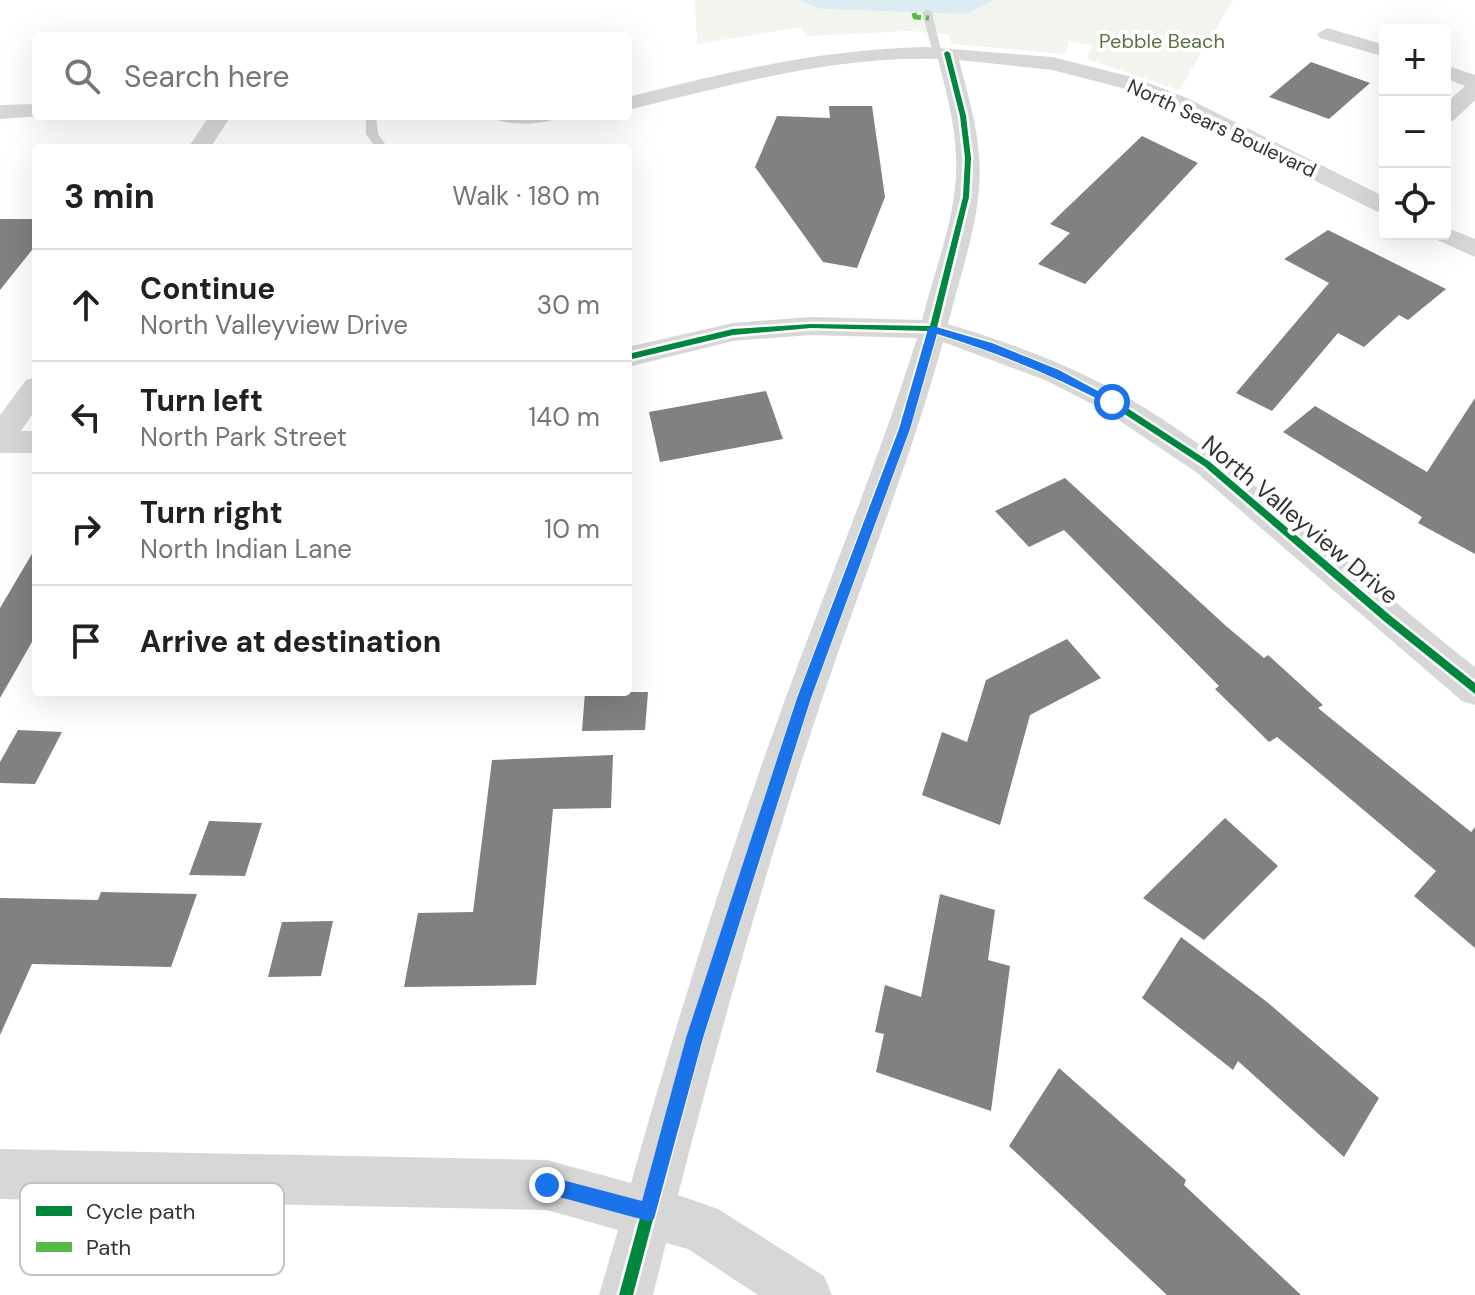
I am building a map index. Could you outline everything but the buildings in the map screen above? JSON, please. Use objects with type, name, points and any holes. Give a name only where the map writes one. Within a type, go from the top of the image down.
[{"type":"street","points":[[1327,34],[1379,49]]},
{"type":"street","name":"North Sears Boulevard","points":[[632,103],[736,75],[807,61],[880,54],[943,53],[1053,64],[1130,82],[1163,95],[1379,203]]},
{"type":"street","points":[[626,1295],[695,1038],[794,727],[904,429],[933,329],[966,197],[968,158],[963,116],[943,53]]},
{"type":"street","points":[[1451,74],[1475,85],[1451,110]]},
{"type":"street","points":[[0,112],[32,111]]},
{"type":"street","points":[[202,144],[217,120]]},
{"type":"street","points":[[1363,195],[1379,180]]},
{"type":"street","points":[[1451,237],[1475,249]]},
{"type":"street","name":"North Valleyview Drive","points":[[632,356],[733,332],[811,326],[933,329],[988,346],[1055,373],[1112,402],[1207,464],[1475,689]]},
{"type":"street","points":[[0,440],[32,393]]},
{"type":"street","points":[[0,440],[32,442]]},
{"type":"street","points":[[0,1174],[547,1185],[700,1227],[805,1295]]},
{"type":"lane","points":[[927,12],[943,53]]},
{"type":"lane","points":[[371,120],[372,134],[379,144]]},
{"type":"green space","name":"Pebble Beach","points":[[695,0],[798,0],[821,9],[966,14],[994,0],[1233,0],[1179,90],[1092,61],[1087,58],[1093,45],[1069,41],[1065,54],[952,44],[948,34],[909,31],[807,36],[800,27],[697,44]]},
{"type":"shaded area","points":[[798,0],[994,0],[966,14],[821,9]]},
{"type":"marked path","points":[[914,13],[915,17],[929,18]]},
{"type":"cycle path","points":[[626,1295],[695,1038],[804,698],[904,429],[933,329],[966,197],[968,158],[963,116],[947,53]]},
{"type":"cycle path","points":[[632,356],[733,332],[811,326],[933,329],[988,346],[1055,373],[1112,402],[1207,464],[1475,689]]},
{"type":"route","points":[[547,1185],[648,1212],[695,1038],[804,698],[904,429],[933,329],[988,346],[1055,373],[1112,402]]}]
